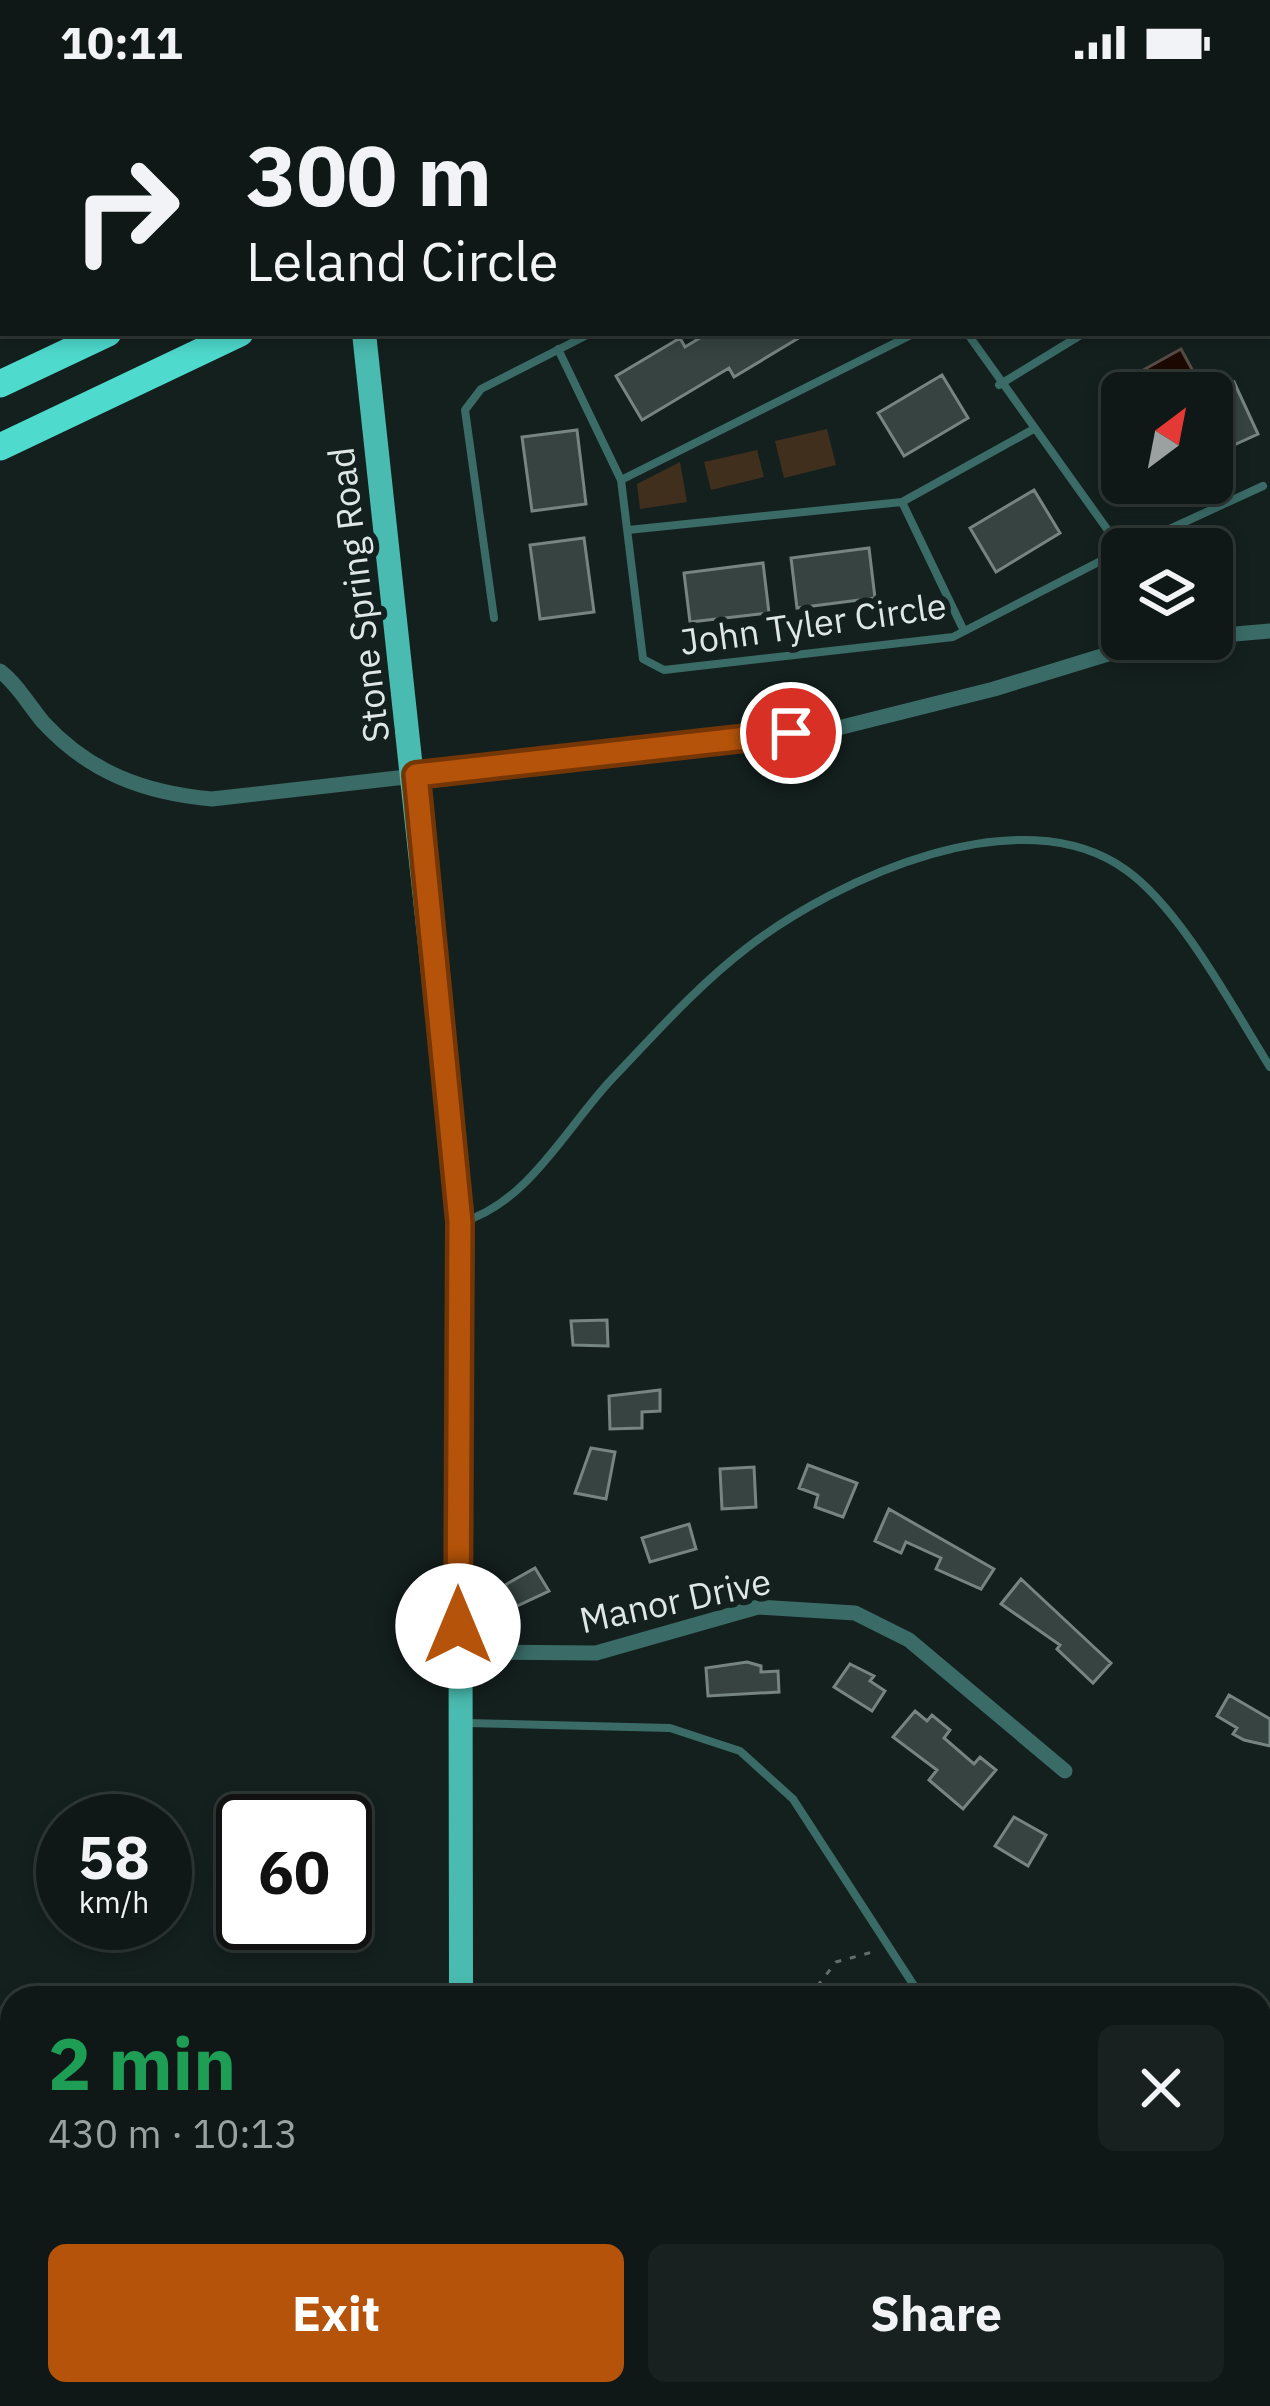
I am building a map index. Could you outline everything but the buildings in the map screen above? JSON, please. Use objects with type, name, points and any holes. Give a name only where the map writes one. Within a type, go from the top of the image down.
[{"type":"highway","points":[[0,384],[102,336]]},
{"type":"highway","points":[[0,447],[234,336]]},
{"type":"main road","name":"Stone Spring Road","points":[[364,336],[416,775],[460,1222],[460,1986]]},
{"type":"street","points":[[1233,634],[1270,631]]},
{"type":"street","points":[[0,671],[78,755],[140,788],[212,799],[838,728],[994,689],[1101,655]]},
{"type":"street","name":"Manor Drive","points":[[458,1652],[596,1653],[758,1607],[855,1613],[909,1640],[1065,1772]]},
{"type":"lane","points":[[494,619],[465,410],[481,389],[585,336]]},
{"type":"lane","points":[[621,480],[909,336]]},
{"type":"lane","name":"John Tyler Circle","points":[[558,350],[621,480],[643,659],[664,670],[953,637],[1122,550],[999,385],[969,336]]},
{"type":"lane","points":[[999,385],[1079,336]]},
{"type":"lane","points":[[627,530],[902,502],[1032,430]]},
{"type":"lane","points":[[1172,528],[1264,486]]},
{"type":"lane","points":[[902,502],[964,631]]},
{"type":"lane","points":[[460,1222],[513,1195],[662,1026],[746,948],[831,896],[974,844],[1069,842],[1127,871],[1178,928],[1270,1067]]},
{"type":"lane","points":[[459,1723],[670,1728],[730,1746],[763,1767],[794,1799],[915,1986]]},
{"type":"path","points":[[818,1986],[841,1959],[892,1948]]},
{"type":"shaded area","points":[[1181,349],[1193,372],[1140,372]]},
{"type":"shaded area","points":[[827,429],[836,465],[784,478],[775,441]]},
{"type":"shaded area","points":[[757,450],[764,477],[711,490],[704,462]]},
{"type":"shaded area","points":[[680,462],[687,502],[640,509],[637,484]]},
{"type":"route","points":[[458,1626],[460,1222],[416,775],[791,733]]}]
